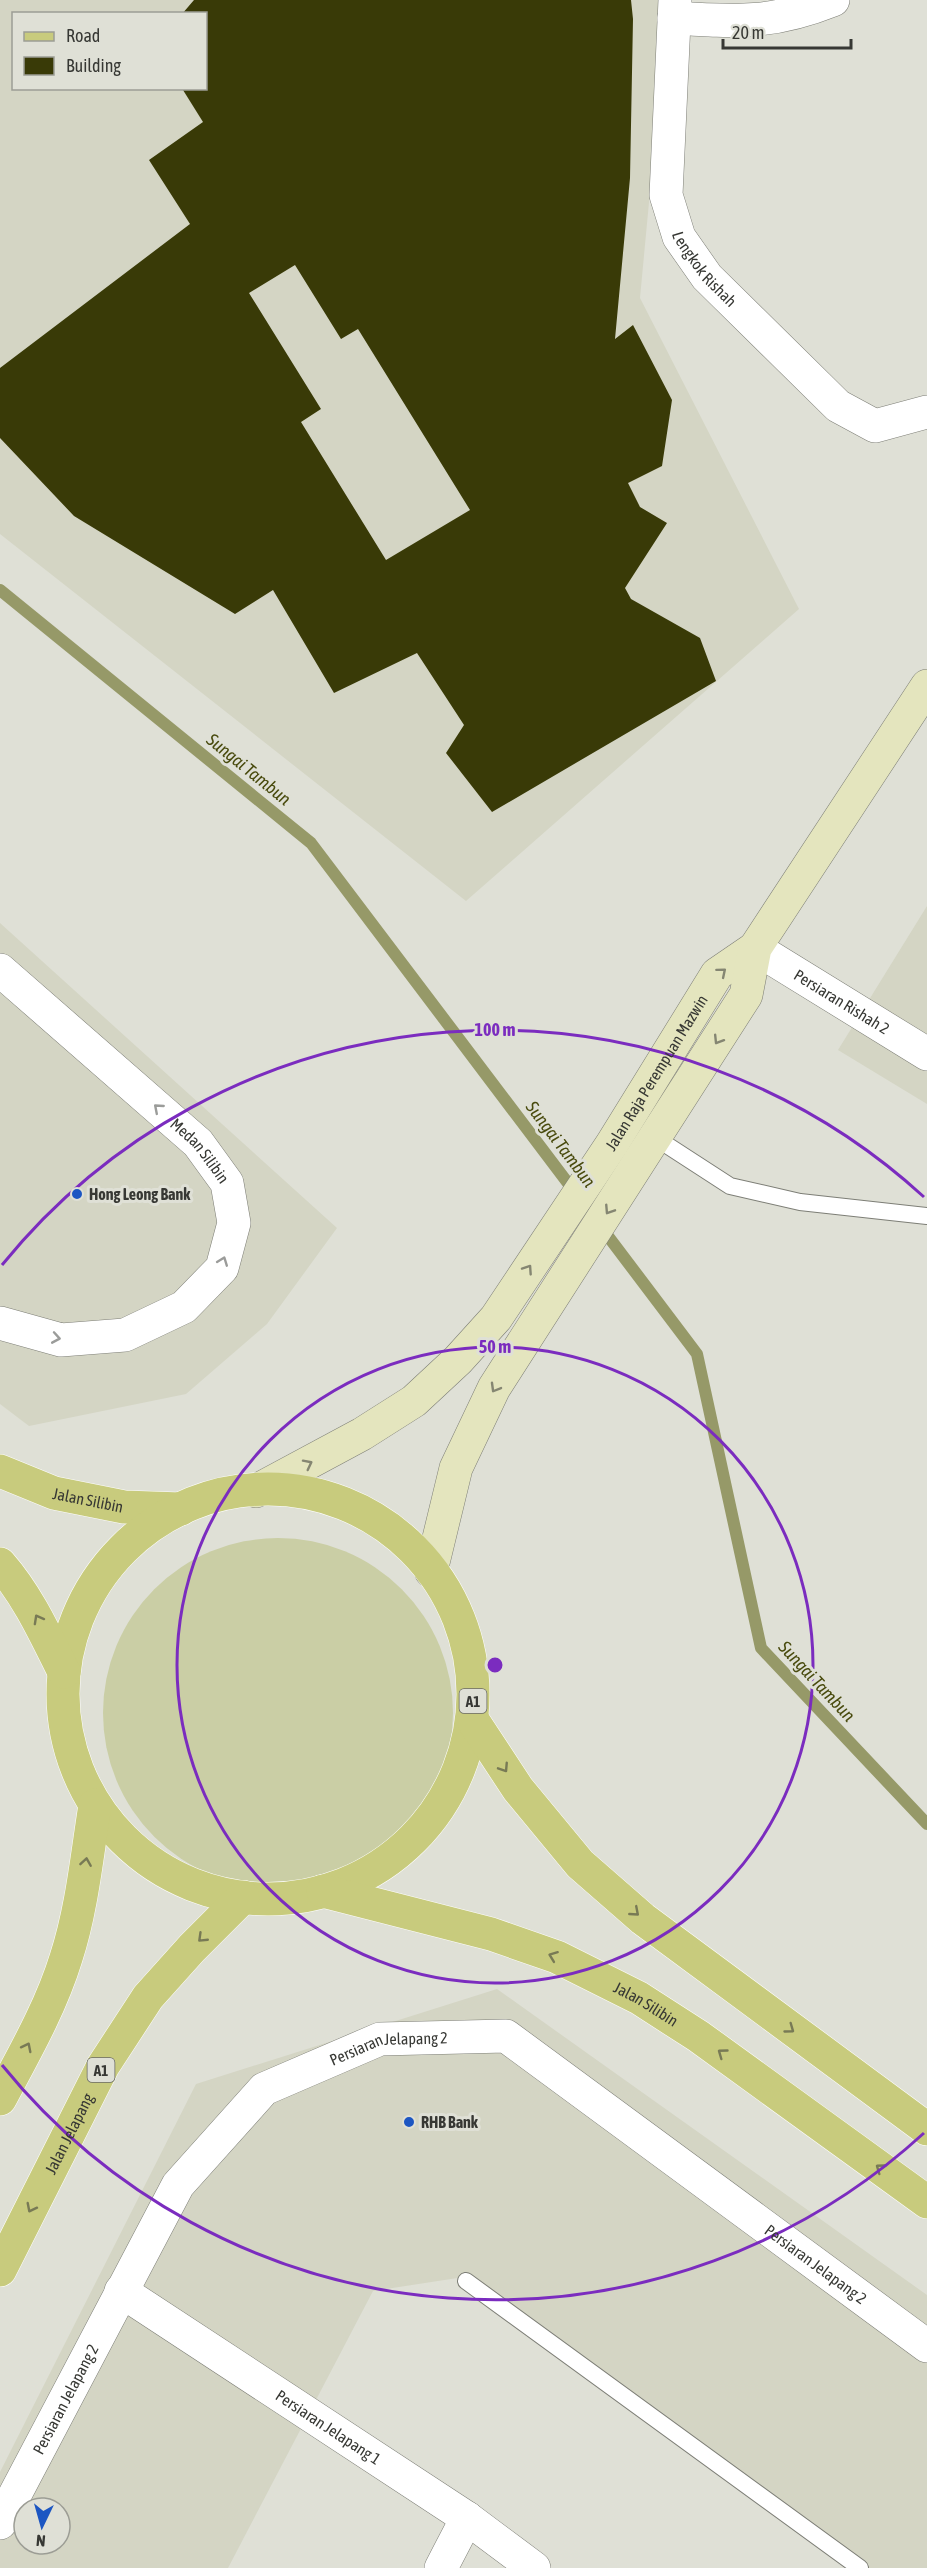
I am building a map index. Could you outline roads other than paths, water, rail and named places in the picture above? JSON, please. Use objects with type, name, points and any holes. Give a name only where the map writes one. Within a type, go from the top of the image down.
[{"type":"main road","name":"Jalan Raja Perempuan Mazwin","points":[[256,1491],[363,1434],[414,1401],[458,1360],[496,1318],[612,1144],[717,974],[755,948],[927,686]]},
{"type":"main road","name":"Jalan Raja Perempuan Mazwin","points":[[431,1571],[456,1468],[494,1388],[746,995],[755,948]]},
{"type":"main road","name":"Jalan Silibin","points":[[0,1471],[54,1493],[124,1507],[181,1509]]},
{"type":"main road","name":"A1","points":[[256,1491],[287,1491],[319,1497],[367,1515],[396,1535],[431,1571],[449,1597],[466,1641],[473,1688],[472,1719],[461,1766],[447,1795],[429,1821],[407,1845],[381,1865],[353,1880],[323,1891],[275,1899],[243,1897],[200,1887],[159,1867],[124,1840],[95,1805],[79,1774],[68,1741],[63,1707],[64,1672],[76,1621],[101,1575],[137,1537],[181,1509],[225,1494],[256,1491]]},
{"type":"main road","name":"A1","points":[[0,1564],[16,1582],[39,1620],[64,1672]]},
{"type":"main road","points":[[472,1719],[518,1789],[580,1864],[643,1919],[927,2129]]},
{"type":"main road","points":[[0,2099],[38,2025],[66,1958],[82,1888],[95,1805]]},
{"type":"main road","name":"Jalan Silibin","points":[[323,1891],[491,1934],[557,1957],[639,1998],[698,2036],[927,2202]]},
{"type":"main road","name":"Jalan Jelapang","points":[[0,2270],[103,2066],[135,2016],[148,1997],[192,1948],[243,1897]]},
{"type":"street","points":[[675,9],[742,22],[798,14],[832,0]]},
{"type":"street","name":"Lengkok Rishah","points":[[675,9],[666,195],[679,237],[707,277],[838,406],[875,426],[924,414]]},
{"type":"street","name":"Persiaran Rishah 2","points":[[755,948],[924,1045]]},
{"type":"street","name":"Medan Silibin","points":[[0,970],[198,1143],[227,1183],[234,1223],[222,1268],[184,1307],[125,1335],[61,1340],[0,1323]]},
{"type":"street","name":"Persiaran Jelapang 2","points":[[0,2523],[120,2291],[178,2185],[264,2089],[380,2039],[506,2036],[927,2346]]},
{"type":"street","name":"Persiaran Jelapang 1","points":[[120,2291],[466,2518],[534,2568]]},
{"type":"street","points":[[441,2568],[466,2518]]},
{"type":"lane","points":[[649,1149],[730,1186],[800,1202],[927,1216]]},
{"type":"lane","points":[[466,2282],[860,2568]]},
{"type":"waterway","name":"Sungai Tambun","points":[[0,590],[311,843],[697,1354],[761,1648],[927,1824]]},
{"type":"place","name":"Hong Leong Bank","points":[[77,1194]]},
{"type":"place","name":"RHB Bank","points":[[409,2122]]}]
